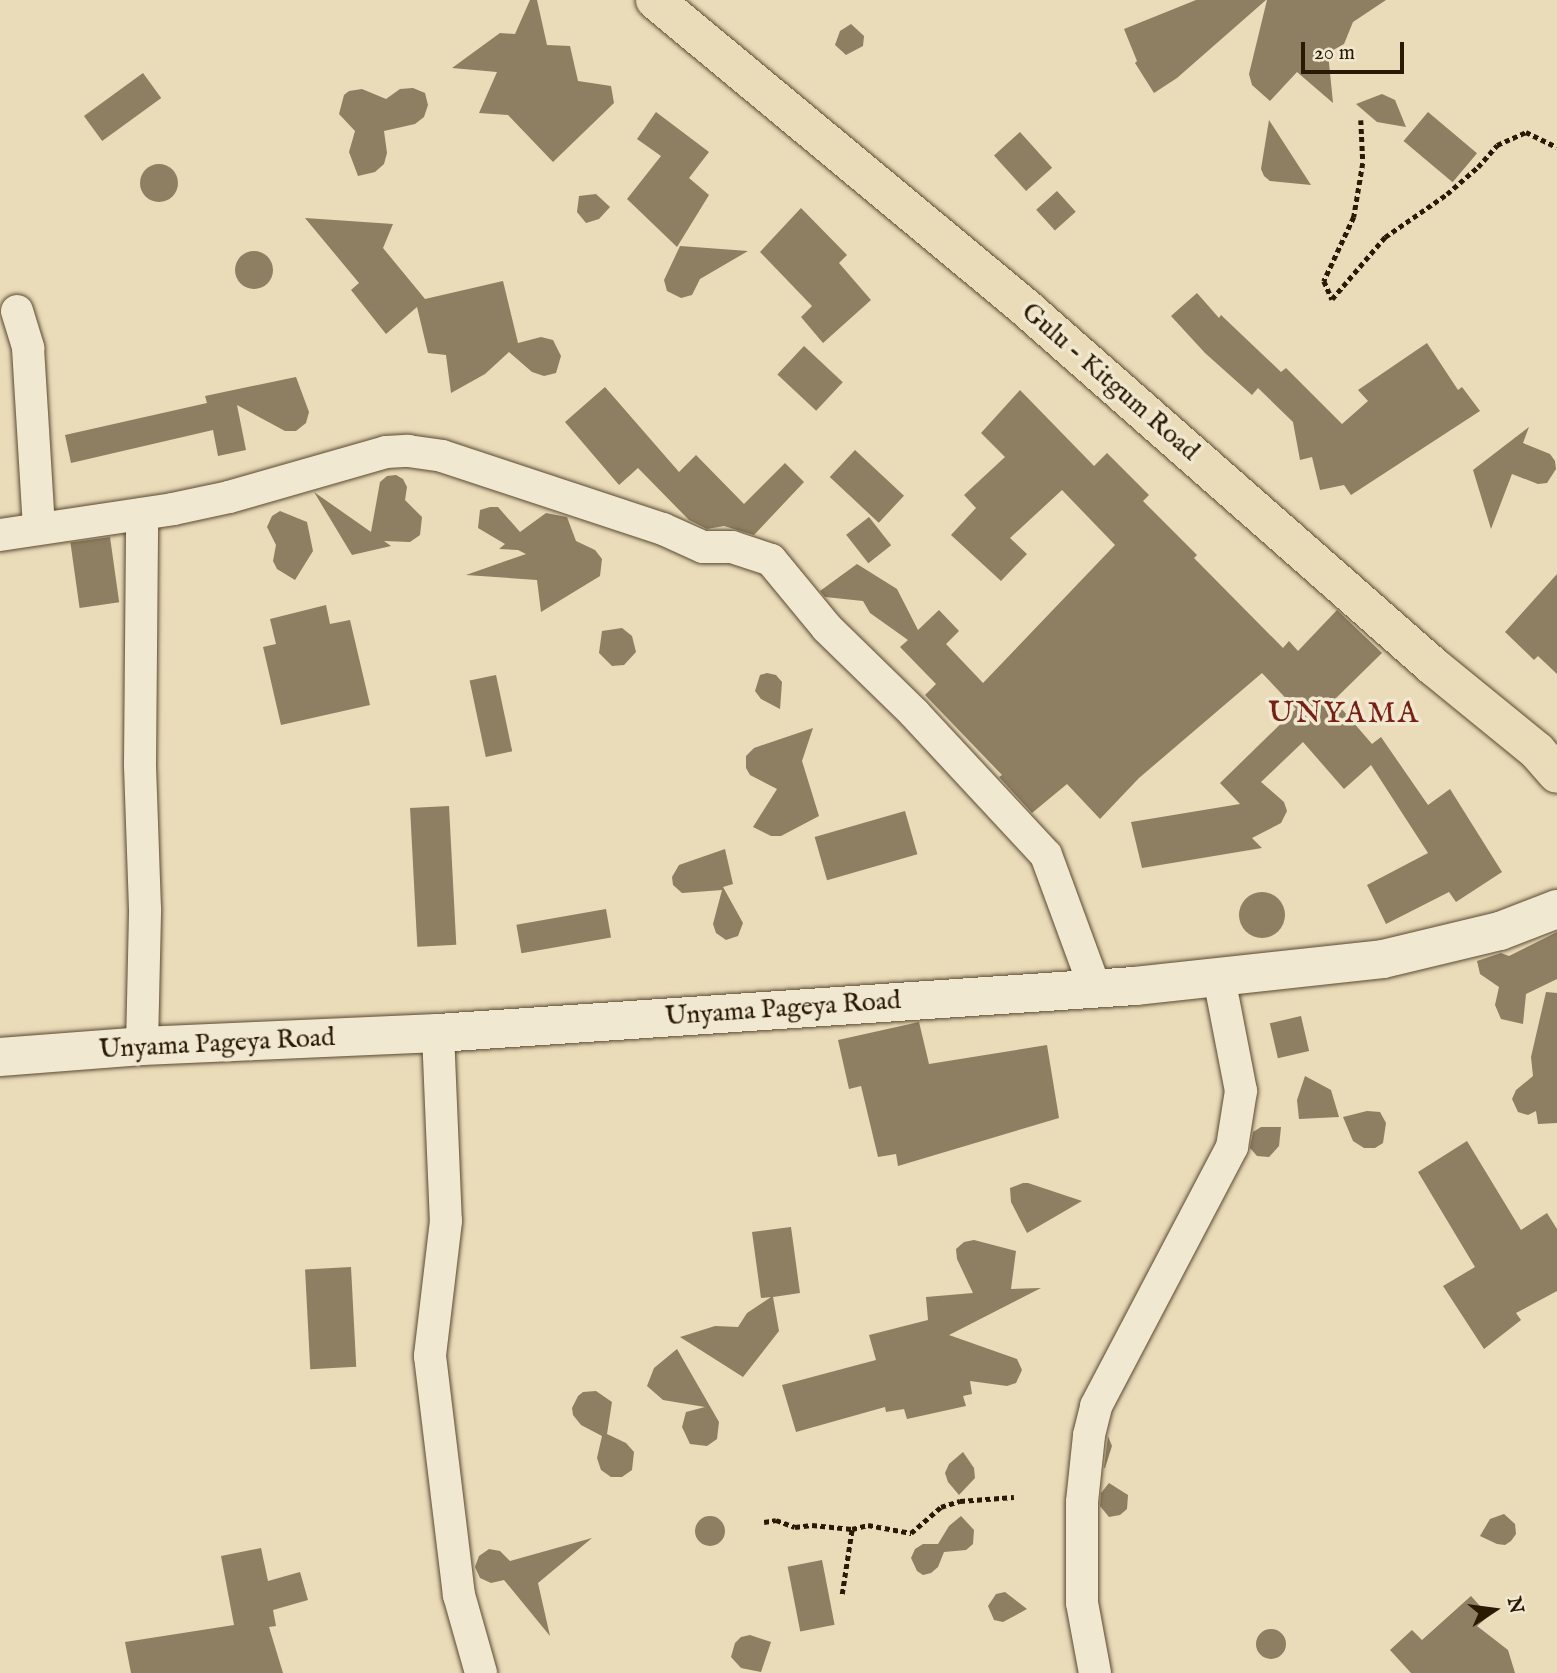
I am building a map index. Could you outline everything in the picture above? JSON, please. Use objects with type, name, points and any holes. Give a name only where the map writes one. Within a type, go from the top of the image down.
[{"type":"main road","name":"Gulu - Kitgum Road","points":[[655,0],[1028,310],[1434,667],[1537,751],[1557,774]]},
{"type":"street","points":[[17,311],[28,348],[39,527]]},
{"type":"street","points":[[0,535],[39,527],[142,514],[229,497],[386,452],[408,451],[442,456],[663,529],[703,547],[732,547],[771,560],[827,628],[915,714],[1046,855],[1095,988]]},
{"type":"street","points":[[142,514],[140,764],[145,909],[142,1046]]},
{"type":"street","name":"Unyama Pageya Road","points":[[0,1057],[142,1046],[438,1033],[1219,978],[1382,959],[1436,948],[1500,931],[1557,908]]},
{"type":"street","points":[[1095,1673],[1082,1603],[1082,1502],[1089,1435],[1096,1406],[1232,1147],[1241,1091],[1219,978]]},
{"type":"street","points":[[438,1033],[446,1222],[430,1356],[459,1595],[481,1673]]},
{"type":"path","points":[[1361,120],[1363,163],[1354,217],[1324,281],[1332,299],[1385,237],[1447,194],[1478,167],[1497,145],[1526,132],[1557,148]]},
{"type":"path","points":[[764,1522],[776,1520],[795,1527],[812,1525],[852,1529],[868,1525],[911,1533],[941,1507],[960,1501],[1014,1497]]},
{"type":"path","points":[[842,1594],[852,1529]]},
{"type":"building","points":[[530,0],[537,0],[547,45],[570,46],[578,81],[611,86],[614,103],[553,162],[508,115],[479,113],[497,72],[452,68],[500,33],[515,34]]},
{"type":"building","points":[[1196,0],[1266,0],[1177,78],[1154,93],[1135,63],[1137,61],[1124,29]]},
{"type":"building","points":[[1267,0],[1386,0],[1353,22],[1344,44],[1328,53],[1333,103],[1297,72],[1270,101],[1252,85],[1249,74]]},
{"type":"building","points":[[851,24],[864,36],[863,46],[846,55],[835,45],[840,31]]},
{"type":"building","points":[[143,73],[161,98],[102,141],[84,116]]},
{"type":"building","points":[[413,88],[425,93],[428,105],[424,117],[415,124],[384,131],[387,153],[384,164],[375,172],[358,176],[349,152],[355,131],[339,114],[344,95],[349,91],[362,89],[386,99],[400,89]]},
{"type":"building","points":[[1382,94],[1395,100],[1406,127],[1377,122],[1356,104]]},
{"type":"building","points":[[656,112],[709,152],[689,178],[709,195],[677,247],[627,199],[661,156],[637,139]]},
{"type":"building","points":[[1428,112],[1477,153],[1453,182],[1404,141]]},
{"type":"building","points":[[1269,120],[1311,185],[1270,181],[1264,176],[1261,169]]},
{"type":"building","points":[[1020,132],[1052,168],[1026,191],[994,155]]},
{"type":"building","points":[[159,164],[172,170],[178,183],[172,196],[159,202],[146,196],[140,183],[146,170]]},
{"type":"building","points":[[1057,191],[1076,212],[1055,231],[1036,210]]},
{"type":"building","points":[[596,194],[610,207],[599,219],[586,223],[577,212],[579,196]]},
{"type":"building","points":[[801,208],[847,255],[839,263],[871,300],[823,343],[801,317],[812,306],[760,252]]},
{"type":"building","points":[[305,218],[393,224],[383,248],[425,299],[503,281],[518,343],[541,337],[553,340],[561,356],[556,373],[544,376],[532,372],[509,352],[485,374],[451,393],[446,355],[428,353],[417,307],[386,334],[351,290],[359,283]]},
{"type":"building","points":[[680,246],[748,251],[700,279],[692,295],[681,298],[667,291],[664,280]]},
{"type":"building","points":[[254,251],[267,257],[273,270],[267,283],[254,289],[241,283],[235,270],[241,257]]},
{"type":"building","points":[[1197,293],[1219,318],[1221,315],[1281,372],[1286,368],[1342,424],[1368,401],[1358,390],[1427,343],[1458,390],[1462,387],[1480,411],[1351,495],[1344,485],[1320,490],[1312,457],[1300,460],[1293,422],[1258,388],[1252,395],[1205,353],[1171,316]]},
{"type":"building","points":[[804,346],[843,382],[816,411],[777,375]]},
{"type":"building","points":[[296,377],[309,412],[306,423],[296,431],[285,431],[237,405],[246,450],[218,456],[213,430],[71,463],[65,435],[207,403],[205,396]]},
{"type":"building","points":[[605,387],[679,472],[696,455],[744,504],[785,463],[804,482],[754,535],[724,526],[707,529],[689,520],[638,468],[619,485],[565,422]]},
{"type":"building","points":[[1020,390],[1094,466],[1107,453],[1149,495],[1143,501],[1197,555],[1194,558],[1283,648],[1289,641],[1298,651],[1337,610],[1382,653],[1334,700],[1372,744],[1381,737],[1428,805],[1450,789],[1502,872],[1456,902],[1449,892],[1386,924],[1367,885],[1428,853],[1371,765],[1344,789],[1303,742],[1261,782],[1284,802],[1287,811],[1281,823],[1252,838],[1262,848],[1142,868],[1131,822],[1240,804],[1220,783],[1296,709],[1262,673],[1139,778],[1100,819],[1067,784],[1032,813],[999,777],[1002,775],[925,695],[936,684],[900,647],[908,640],[870,613],[863,601],[825,597],[820,591],[857,564],[897,589],[918,630],[939,610],[959,631],[946,644],[983,683],[1115,545],[1062,490],[1010,538],[1027,554],[1001,581],[951,535],[976,508],[964,495],[1005,457],[981,433]]},
{"type":"building","points":[[1529,427],[1523,443],[1550,454],[1556,469],[1547,483],[1538,484],[1512,474],[1491,529],[1473,470]]},
{"type":"building","points":[[855,450],[904,496],[879,523],[830,477]]},
{"type":"building","points":[[396,475],[403,479],[407,487],[405,500],[422,517],[420,535],[410,542],[384,541],[391,546],[352,555],[314,492],[371,532],[380,482],[387,476]]},
{"type":"building","points":[[498,507],[520,532],[546,513],[567,517],[576,541],[595,550],[602,559],[600,576],[541,612],[537,580],[466,575],[526,554],[518,550],[499,549],[505,544],[478,528],[480,510]]},
{"type":"building","points":[[280,511],[307,522],[313,551],[295,580],[277,569],[273,561],[276,545],[267,527],[272,516]]},
{"type":"building","points":[[869,517],[891,545],[868,563],[846,535]]},
{"type":"building","points":[[110,537],[119,602],[80,608],[70,543]]},
{"type":"building","points":[[1557,574],[1557,674],[1538,656],[1534,660],[1505,632]]},
{"type":"building","points":[[326,605],[330,624],[350,620],[370,705],[281,725],[263,647],[276,644],[270,619]]},
{"type":"building","points":[[622,628],[632,636],[636,652],[624,665],[612,666],[599,653],[602,631]]},
{"type":"building","points":[[496,675],[512,751],[486,757],[470,681]]},
{"type":"building","points":[[760,675],[776,675],[782,682],[780,709],[761,699],[755,691]]},
{"type":"building","points":[[813,728],[802,761],[819,816],[781,836],[771,836],[753,827],[777,789],[750,775],[746,768],[746,756],[754,748]]},
{"type":"building","points":[[449,806],[456,945],[417,947],[410,808]]},
{"type":"building","points":[[905,811],[917,854],[827,880],[815,837]]},
{"type":"building","points":[[725,849],[733,884],[723,887],[743,923],[738,936],[726,940],[716,933],[713,924],[722,890],[682,893],[673,885],[672,877],[679,865]]},
{"type":"building","points":[[1262,892],[1278,899],[1285,915],[1278,931],[1262,938],[1246,931],[1239,915],[1246,899]]},
{"type":"building","points":[[606,909],[611,938],[521,953],[516,925]]},
{"type":"building","points":[[1557,932],[1557,979],[1526,994],[1523,1024],[1501,1019],[1495,1005],[1499,987],[1480,974],[1477,961],[1501,953],[1509,956]]},
{"type":"building","points":[[1546,992],[1557,993],[1557,1123],[1538,1124],[1536,1111],[1528,1115],[1518,1112],[1512,1099],[1516,1090],[1533,1076],[1531,1057]]},
{"type":"building","points":[[1301,1016],[1309,1051],[1278,1058],[1270,1023]]},
{"type":"building","points":[[919,1022],[929,1064],[1047,1045],[1059,1118],[898,1166],[896,1154],[878,1157],[861,1086],[849,1089],[838,1040]]},
{"type":"building","points":[[1305,1076],[1331,1090],[1339,1117],[1299,1119],[1297,1100]]},
{"type":"building","points":[[1367,1111],[1380,1112],[1386,1123],[1383,1143],[1375,1148],[1364,1148],[1353,1141],[1343,1117]]},
{"type":"building","points":[[1261,1127],[1281,1127],[1279,1146],[1269,1157],[1257,1156],[1250,1148],[1253,1132]]},
{"type":"building","points":[[1467,1141],[1521,1230],[1547,1213],[1557,1229],[1557,1291],[1516,1313],[1521,1320],[1484,1349],[1443,1286],[1475,1267],[1418,1172]]},
{"type":"building","points":[[1023,1183],[1082,1201],[1027,1233],[1011,1202],[1010,1188]]},
{"type":"building","points":[[791,1227],[800,1293],[773,1297],[779,1331],[743,1377],[680,1337],[715,1326],[738,1327],[747,1313],[771,1297],[761,1298],[752,1232]]},
{"type":"building","points":[[974,1240],[1016,1251],[1011,1289],[1041,1288],[949,1335],[1017,1359],[1022,1370],[1016,1383],[1007,1386],[970,1381],[972,1394],[963,1396],[966,1406],[907,1419],[904,1409],[886,1412],[885,1407],[796,1432],[782,1385],[876,1360],[869,1335],[928,1320],[926,1297],[973,1293],[957,1259],[956,1249],[964,1242]]},
{"type":"building","points":[[351,1267],[356,1367],[310,1369],[305,1269]]},
{"type":"building","points":[[677,1349],[719,1422],[717,1439],[707,1446],[690,1444],[682,1427],[686,1412],[705,1407],[663,1400],[647,1386],[654,1368]]},
{"type":"building","points":[[596,1391],[612,1402],[607,1434],[626,1443],[634,1452],[632,1470],[622,1477],[611,1477],[601,1470],[597,1458],[602,1436],[581,1425],[573,1415],[572,1408],[578,1396],[583,1392]]},
{"type":"building","points":[[1108,1436],[1112,1446],[1104,1468]]},
{"type":"building","points":[[963,1452],[974,1468],[975,1478],[959,1495],[948,1482],[945,1473],[949,1464]]},
{"type":"building","points":[[1109,1483],[1128,1495],[1127,1509],[1120,1515],[1109,1517],[1100,1506],[1101,1493]]},
{"type":"building","points":[[1504,1514],[1515,1524],[1516,1534],[1511,1541],[1505,1545],[1497,1544],[1480,1536],[1490,1519]]},
{"type":"building","points":[[710,1516],[721,1520],[725,1531],[721,1542],[710,1546],[699,1542],[695,1531],[699,1520]]},
{"type":"building","points":[[961,1516],[974,1530],[973,1544],[966,1550],[944,1552],[938,1567],[931,1573],[923,1575],[917,1571],[911,1558],[915,1549],[923,1544],[938,1544],[949,1526]]},
{"type":"building","points":[[592,1538],[538,1583],[550,1636],[504,1580],[491,1583],[480,1578],[475,1567],[479,1556],[489,1549],[500,1551],[510,1561]]},
{"type":"building","points":[[261,1548],[268,1581],[300,1572],[308,1600],[273,1610],[276,1626],[269,1627],[283,1673],[131,1673],[125,1642],[234,1625],[221,1556]]},
{"type":"building","points":[[822,1560],[835,1625],[800,1631],[788,1567]]},
{"type":"building","points":[[1005,1592],[1027,1609],[1003,1622],[994,1620],[988,1606],[996,1594]]},
{"type":"building","points":[[1471,1596],[1489,1616],[1477,1626],[1508,1650],[1515,1673],[1411,1673],[1390,1650],[1412,1630],[1422,1640]]},
{"type":"building","points":[[1271,1629],[1282,1633],[1286,1644],[1282,1655],[1271,1659],[1260,1655],[1256,1644],[1260,1633]]},
{"type":"building","points":[[750,1635],[771,1642],[761,1672],[741,1668],[731,1657],[735,1643],[741,1637]]},
{"type":"district","name":"UNYAMA","points":[[1344,714]]}]
